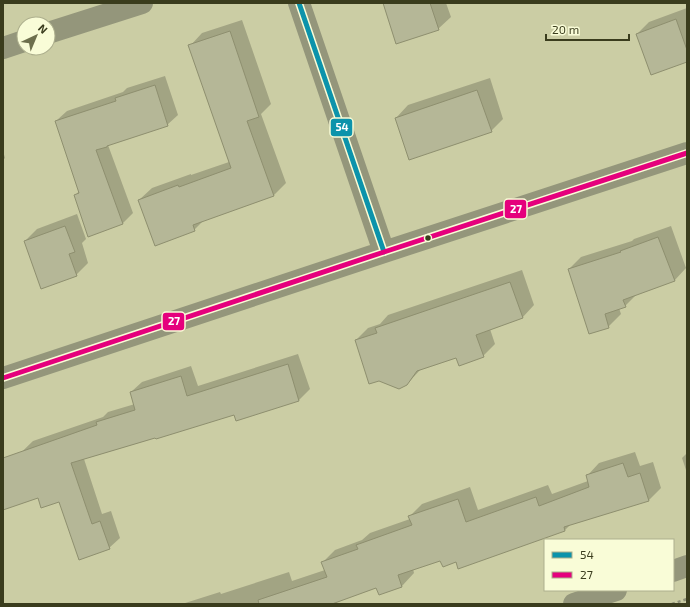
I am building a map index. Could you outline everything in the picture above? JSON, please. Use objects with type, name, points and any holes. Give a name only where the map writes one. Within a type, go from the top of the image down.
[{"type":"street","points":[[56,31],[142,3]]},
{"type":"street","points":[[299,3],[384,252]]},
{"type":"street","points":[[3,48],[16,44]]},
{"type":"street","points":[[3,378],[687,152]]},
{"type":"street","points":[[674,571],[687,566]]},
{"type":"street","points":[[574,604],[613,591]]},
{"type":"path","points":[[672,604],[687,599]]},
{"type":"building","points":[[383,3],[430,3],[439,30],[396,44]]},
{"type":"building","points":[[676,19],[687,50],[687,62],[651,75],[636,34]]},
{"type":"building","points":[[230,31],[259,117],[247,121],[274,196],[193,225],[195,231],[155,246],[138,200],[231,168],[188,45]]},
{"type":"building","points":[[155,85],[168,126],[96,150],[123,224],[88,237],[74,195],[79,193],[55,121],[116,101],[115,98]]},
{"type":"building","points":[[477,90],[492,132],[409,160],[395,118]]},
{"type":"building","points":[[65,226],[75,252],[69,254],[77,276],[41,289],[24,241]]},
{"type":"building","points":[[658,237],[675,281],[623,300],[626,307],[605,314],[609,328],[589,334],[568,269],[621,252],[620,251]]},
{"type":"building","points":[[510,282],[523,318],[476,335],[484,357],[459,366],[456,358],[417,371],[407,385],[399,389],[379,381],[369,384],[355,340],[377,333],[375,328]]},
{"type":"building","points":[[288,364],[299,401],[236,421],[234,415],[71,463],[92,524],[100,521],[110,549],[79,560],[59,502],[41,508],[38,498],[3,510],[3,458],[97,425],[96,422],[135,410],[130,392],[181,376],[187,396]]},
{"type":"building","points":[[623,463],[628,477],[640,473],[649,501],[564,527],[565,531],[458,569],[456,562],[443,567],[440,561],[398,575],[402,587],[379,595],[376,588],[332,604],[259,604],[258,600],[327,577],[321,562],[358,549],[356,545],[412,525],[408,516],[458,499],[466,522],[536,497],[539,506],[589,487],[586,475]]},
{"type":"transit line","name":"54","points":[[299,3],[384,252]]},
{"type":"transit line","name":"27","points":[[3,378],[687,153]]}]
